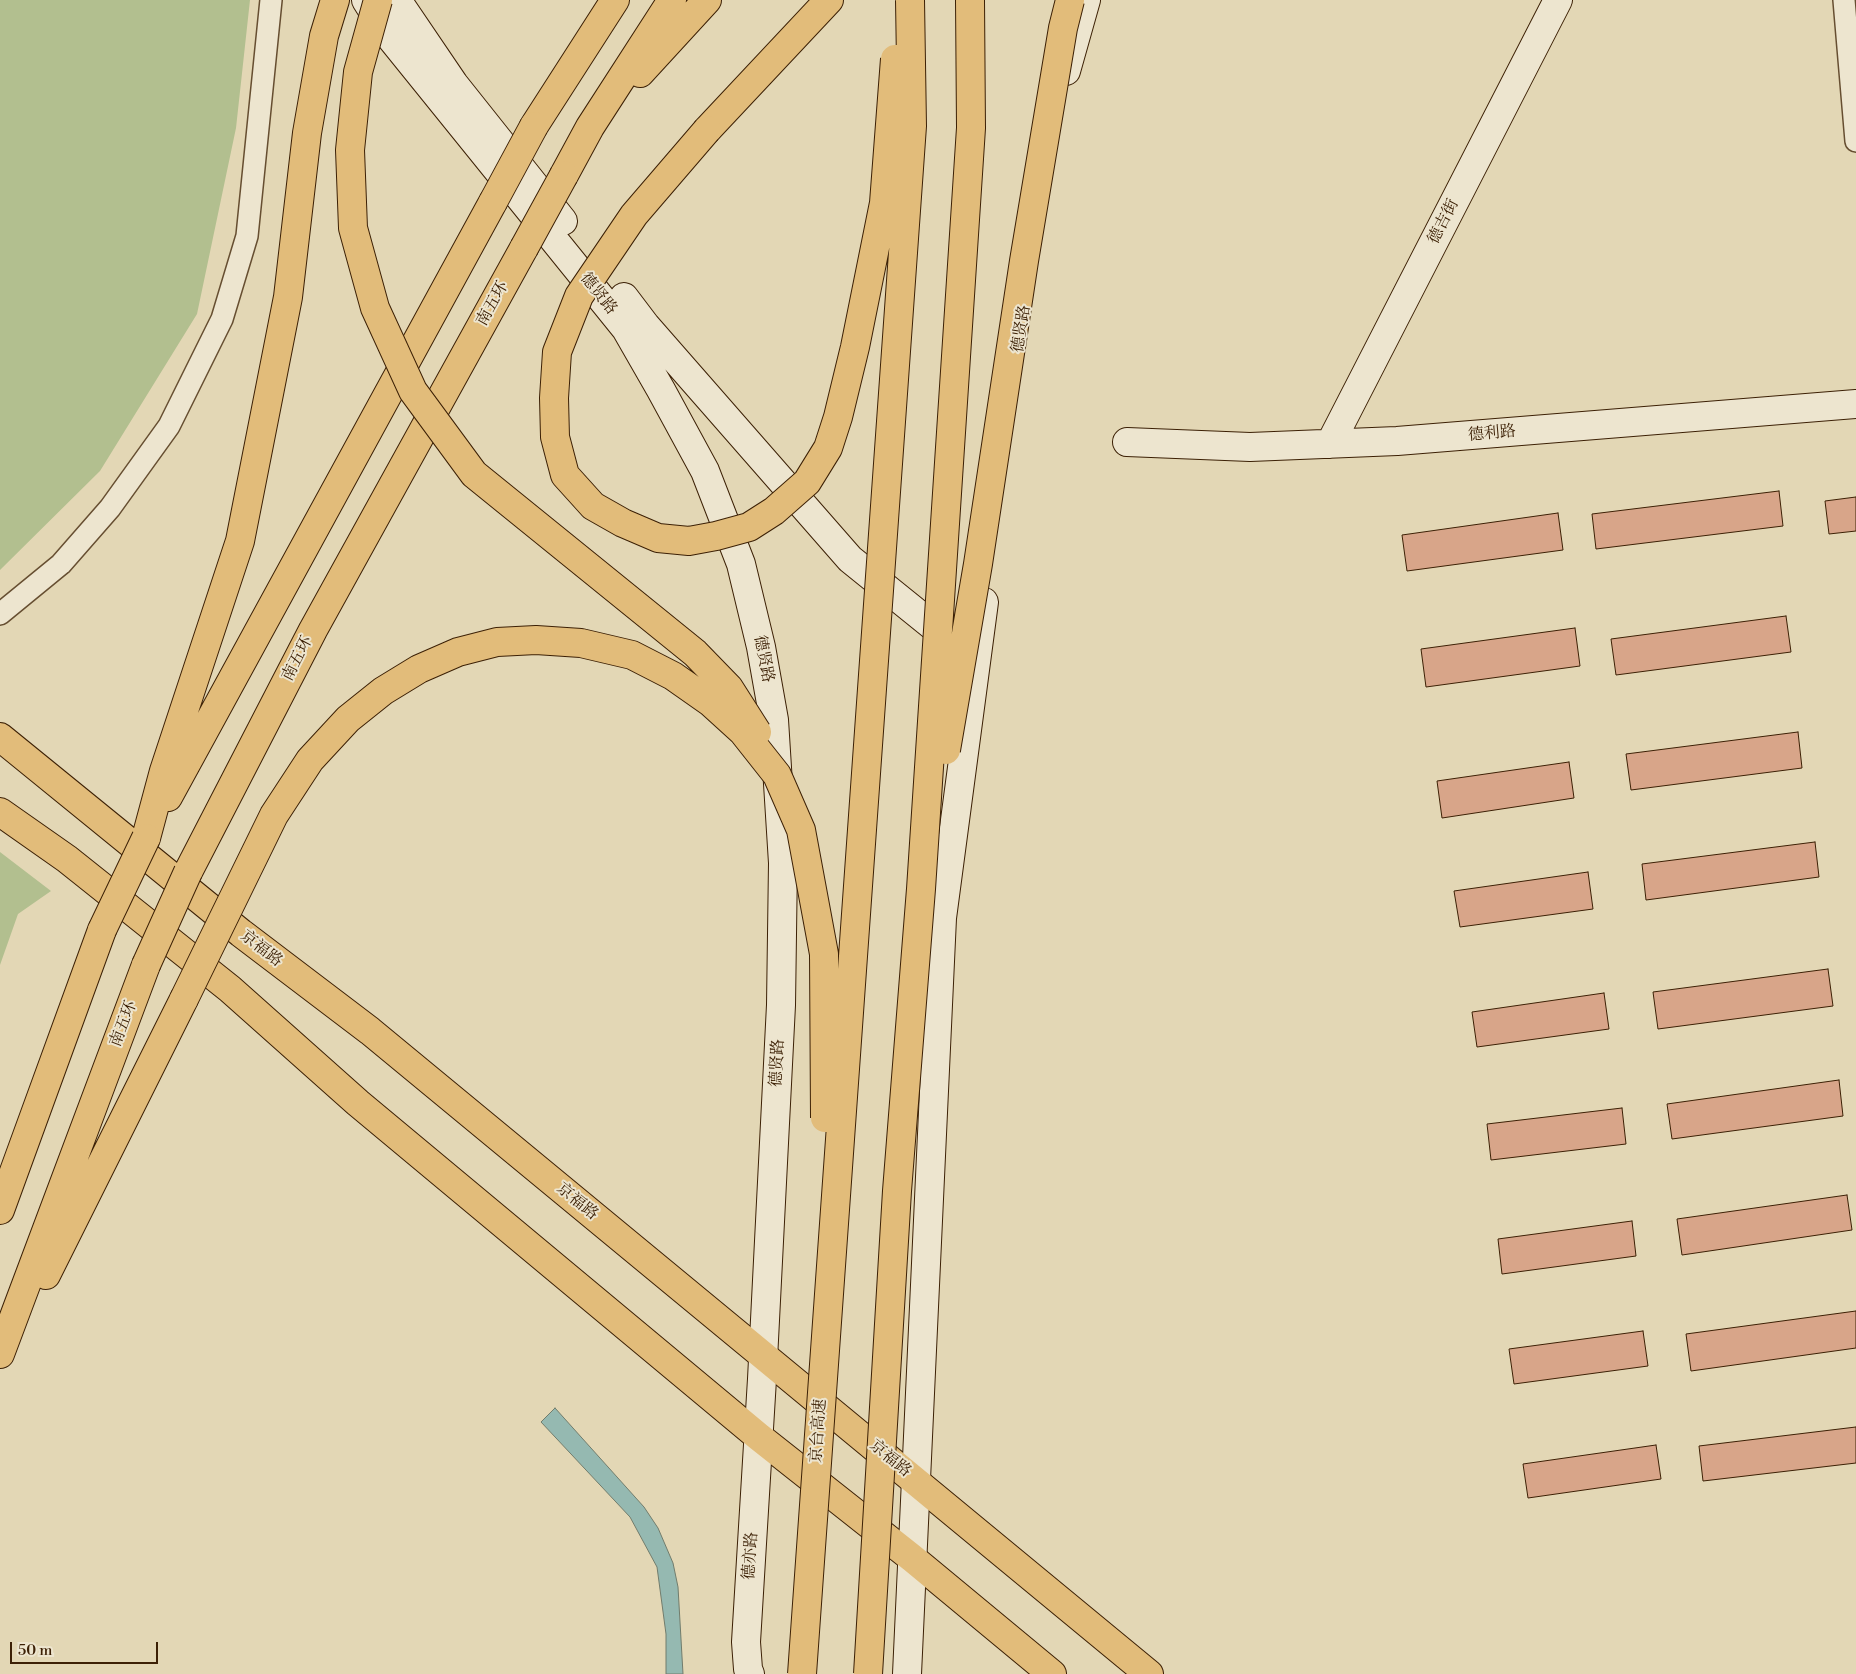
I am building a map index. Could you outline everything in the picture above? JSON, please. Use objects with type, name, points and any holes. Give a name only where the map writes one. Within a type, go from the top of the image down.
[{"type":"highway","points":[[146,838],[164,771],[240,541],[288,297],[307,134],[324,36],[335,0]]},
{"type":"highway","points":[[378,0],[360,64],[357,82],[350,150],[354,228],[375,308],[413,390],[474,474],[695,653],[729,688],[754,726],[801,830],[824,954],[826,1339]]},
{"type":"highway","points":[[0,1210],[102,930],[146,838],[534,126],[615,0]]},
{"type":"highway","name":"南五环","points":[[0,1354],[146,966],[188,872],[313,630],[590,127],[672,0]]},
{"type":"highway","points":[[590,127],[707,0]]},
{"type":"highway","points":[[829,0],[707,130],[634,214],[579,296],[557,352],[554,398],[555,437],[566,474],[593,506],[623,523],[658,538],[689,541],[749,528],[774,511],[807,482],[828,448],[838,417],[855,347],[884,203],[899,0]]},
{"type":"highway","name":"京台高速","points":[[802,1674],[912,126],[910,0]]},
{"type":"highway","points":[[868,1674],[897,1191],[921,889],[971,128],[970,0]]},
{"type":"highway","points":[[921,889],[978,564],[1024,261],[1063,28],[1070,0]]},
{"type":"highway","points":[[0,1368],[274,815],[310,760],[348,719],[383,691],[418,669],[458,652],[498,642],[536,640],[581,643],[632,655],[673,676],[710,702],[743,732],[777,775]]},
{"type":"highway","name":"京福路","points":[[0,737],[241,933],[370,1031],[1149,1674]]},
{"type":"highway","points":[[0,812],[67,859],[230,989],[358,1103],[759,1437],[912,1558],[1052,1674]]},
{"type":"street","points":[[0,614],[61,564],[110,508],[169,426],[222,319],[247,236],[271,0]]},
{"type":"street","name":"德贤路","points":[[366,0],[386,32],[626,329],[704,471],[741,564],[761,647],[774,720],[783,863],[782,1004],[759,1437]]},
{"type":"street","name":"德贤路","points":[[397,0],[454,84],[646,326],[836,544],[850,558],[976,661]]},
{"type":"street","name":"德贤路","points":[[912,1558],[942,918],[1016,367],[1068,64],[1086,0]]},
{"type":"street","name":"德吉街","points":[[1330,444],[1558,0]]},
{"type":"street","points":[[1844,0],[1856,141]]},
{"type":"street","name":"德利路","points":[[1127,442],[1250,447],[1398,441],[1856,404]]},
{"type":"street","name":"德亦路","points":[[750,1674],[746,1642],[759,1437]]},
{"type":"street","points":[[907,1674],[912,1558]]},
{"type":"green space","points":[[0,0],[250,0],[236,128],[197,314],[100,471],[0,570]]},
{"type":"green space","points":[[0,852],[51,891],[18,914],[0,965]]},
{"type":"water","points":[[555,1408],[644,1507],[658,1528],[673,1563],[678,1587],[683,1674],[666,1674],[666,1634],[657,1567],[630,1517],[541,1422]]},
{"type":"building","points":[[1779,491],[1783,526],[1596,549],[1592,514]]},
{"type":"building","points":[[1856,497],[1856,531],[1829,534],[1825,501]]},
{"type":"building","points":[[1558,513],[1563,550],[1407,571],[1402,535]]},
{"type":"building","points":[[1786,616],[1791,652],[1616,675],[1611,639]]},
{"type":"building","points":[[1575,628],[1580,666],[1426,687],[1421,649]]},
{"type":"building","points":[[1798,732],[1802,768],[1631,790],[1626,754]]},
{"type":"building","points":[[1569,762],[1574,798],[1442,818],[1437,781]]},
{"type":"building","points":[[1815,842],[1819,877],[1646,900],[1642,864]]},
{"type":"building","points":[[1588,872],[1593,909],[1460,927],[1454,891]]},
{"type":"building","points":[[1828,969],[1833,1006],[1658,1029],[1653,992]]},
{"type":"building","points":[[1604,993],[1609,1029],[1477,1047],[1472,1012]]},
{"type":"building","points":[[1839,1080],[1843,1116],[1672,1139],[1667,1104]]},
{"type":"building","points":[[1622,1108],[1626,1144],[1491,1160],[1487,1124]]},
{"type":"building","points":[[1847,1195],[1852,1230],[1682,1255],[1677,1219]]},
{"type":"building","points":[[1632,1221],[1636,1256],[1502,1274],[1498,1239]]},
{"type":"building","points":[[1856,1311],[1856,1348],[1691,1371],[1686,1334]]},
{"type":"building","points":[[1643,1331],[1648,1366],[1514,1384],[1509,1349]]},
{"type":"building","points":[[1856,1427],[1856,1463],[1703,1481],[1699,1446]]},
{"type":"building","points":[[1656,1445],[1661,1479],[1528,1498],[1523,1464]]}]
